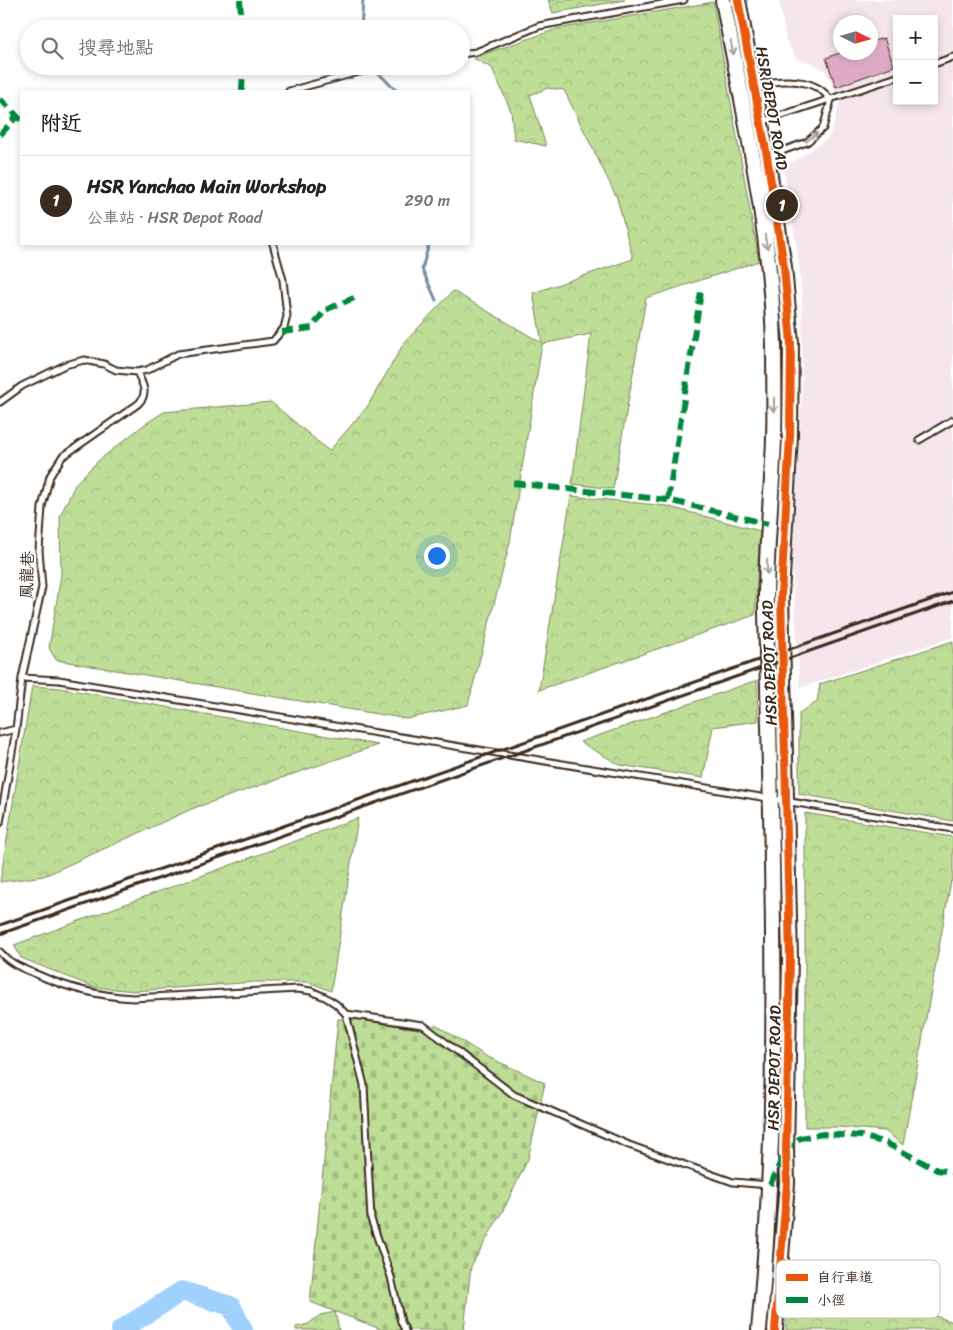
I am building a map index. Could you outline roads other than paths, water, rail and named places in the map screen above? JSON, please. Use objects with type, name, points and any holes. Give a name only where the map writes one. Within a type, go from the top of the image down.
[{"type":"street","name":"HSR DEPOT ROAD","points":[[723,0],[769,259],[774,342],[774,439],[768,524],[766,608],[772,798],[773,961],[770,1185],[759,1330]]},
{"type":"street","name":"HSR DEPOT ROAD","points":[[738,0],[767,156],[784,267],[791,343],[790,436],[781,595],[790,960],[787,1183],[781,1260]]},
{"type":"lane","points":[[470,53],[539,26],[684,0]]},
{"type":"lane","points":[[938,63],[953,57]]},
{"type":"lane","points":[[293,90],[348,75]]},
{"type":"lane","points":[[746,127],[893,78]]},
{"type":"lane","points":[[754,86],[767,82],[797,82],[816,87],[832,100]]},
{"type":"lane","points":[[767,156],[807,142],[812,138],[822,128],[832,100]]},
{"type":"lane","points":[[0,402],[22,386],[65,365],[84,360],[104,364],[116,370],[137,372],[147,370],[178,354],[273,341],[284,328],[287,316],[283,280],[273,245]]},
{"type":"lane","name":"鳳龍巷","points":[[0,823],[16,729],[22,678],[42,587],[39,550],[42,507],[50,476],[62,456],[144,399],[146,390],[137,372]]},
{"type":"lane","points":[[919,440],[953,420]]},
{"type":"lane","points":[[22,678],[59,680],[953,829]]},
{"type":"lane","points":[[0,733],[16,729]]},
{"type":"lane","points":[[0,952],[12,964],[82,992],[133,998],[298,989],[311,992],[336,1004],[346,1014],[364,1085],[372,1219],[391,1277],[401,1322],[405,1330]]},
{"type":"lane","points":[[346,1014],[423,1025],[514,1095],[628,1145],[734,1182],[770,1185]]},
{"type":"waterway","points":[[362,20],[363,0]]},
{"type":"waterway","points":[[380,75],[396,90]]},
{"type":"waterway","points":[[429,245],[422,269],[436,300]]},
{"type":"waterway","points":[[121,1330],[182,1291],[231,1306],[243,1330]]},
{"type":"railway","points":[[0,925],[953,592]]},
{"type":"railway","points":[[0,934],[953,601]]},
{"type":"place","name":"HSR Yanchao Main Workshop","points":[[782,205]]}]
